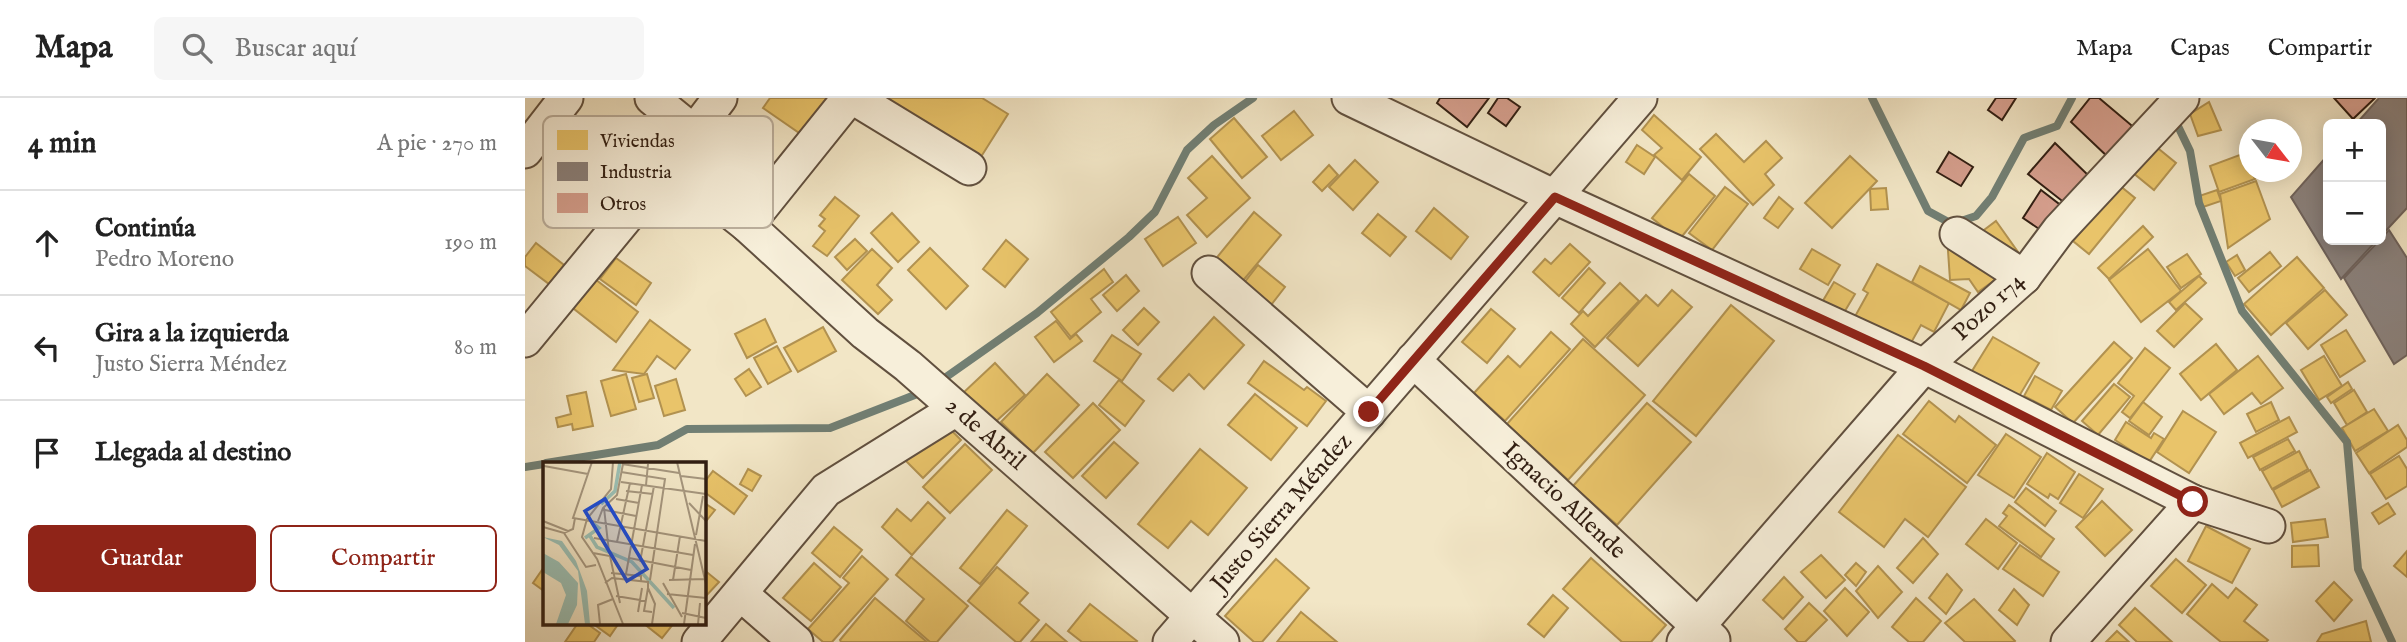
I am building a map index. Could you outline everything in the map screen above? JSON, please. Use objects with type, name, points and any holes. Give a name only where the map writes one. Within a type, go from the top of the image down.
[{"type":"street","points":[[552,116],[566,98]]},
{"type":"street","points":[[652,98],[674,116]]},
{"type":"street","points":[[707,116],[720,98]]},
{"type":"street","points":[[773,193],[851,98],[969,168]]},
{"type":"street","points":[[1349,98],[1555,197],[1924,366],[2193,502],[2268,526]]},
{"type":"street","name":"Justo Sierra Méndez","points":[[1170,642],[1640,98]]},
{"type":"street","name":"Pozo 174","points":[[1699,637],[1924,366],[2024,277],[2059,230],[2182,98]]},
{"type":"street","points":[[525,151],[543,128]]},
{"type":"street","points":[[525,340],[617,228]]},
{"type":"street","name":"2 de Abril","points":[[750,228],[865,333],[908,366],[1222,642]]},
{"type":"street","points":[[1957,234],[2024,277]]},
{"type":"street","points":[[1209,273],[1369,412]]},
{"type":"street","name":"Ignacio Allende","points":[[1413,360],[1699,637]]},
{"type":"street","points":[[699,642],[826,490],[951,404]]},
{"type":"street","points":[[2068,642],[2193,502]]},
{"type":"street","points":[[741,594],[796,642]]},
{"type":"building: Viviendas","points":[[770,98],[829,98],[805,137],[763,108]]},
{"type":"building: Viviendas","points":[[861,98],[982,98],[1008,114],[974,168]]},
{"type":"building: Viviendas","points":[[2209,102],[2221,130],[2198,136],[2190,114]]},
{"type":"building: Viviendas","points":[[1294,111],[1313,135],[1281,160],[1262,136]]},
{"type":"building: Viviendas","points":[[1654,115],[1701,157],[1682,180],[1654,155],[1662,148],[1642,130]]},
{"type":"building: Viviendas","points":[[1234,118],[1267,157],[1242,178],[1210,139]]},
{"type":"building: Viviendas","points":[[1716,134],[1744,162],[1766,141],[1782,158],[1765,174],[1774,185],[1753,205],[1700,149]]},
{"type":"building: Viviendas","points":[[1637,145],[1655,157],[1644,174],[1626,162]]},
{"type":"building: Viviendas","points":[[2154,145],[2176,163],[2154,190],[2132,172]]},
{"type":"building: Viviendas","points":[[2239,155],[2239,182],[2247,182],[2219,192],[2210,166]]},
{"type":"building: Viviendas","points":[[1212,156],[1250,198],[1207,237],[1187,215],[1207,198],[1188,178]]},
{"type":"building: Viviendas","points":[[1850,156],[1877,181],[1832,228],[1805,203]]},
{"type":"building: Viviendas","points":[[1355,160],[1378,182],[1353,210],[1329,187]]},
{"type":"building: Viviendas","points":[[1329,165],[1338,175],[1322,191],[1313,182]]},
{"type":"building: Viviendas","points":[[1689,174],[1715,196],[1679,240],[1652,218]]},
{"type":"building: Viviendas","points":[[2256,182],[2270,219],[2228,248],[2220,194]]},
{"type":"building: Viviendas","points":[[2119,185],[2135,198],[2089,254],[2073,241]]},
{"type":"building: Viviendas","points":[[1725,187],[1748,204],[1712,250],[1689,233]]},
{"type":"building: Viviendas","points":[[1886,188],[1888,209],[1871,210],[1870,189]]},
{"type":"building: Viviendas","points":[[2217,190],[2221,201],[2203,207],[2199,196]]},
{"type":"building: Viviendas","points":[[835,197],[859,216],[827,256],[813,246],[825,231],[819,226],[825,219],[820,215]]},
{"type":"building: Viviendas","points":[[1779,197],[1793,209],[1778,228],[1764,218]]},
{"type":"building: Viviendas","points":[[1434,208],[1468,237],[1451,259],[1416,231]]},
{"type":"building: Viviendas","points":[[1254,212],[1281,235],[1241,283],[1214,261]]},
{"type":"building: Viviendas","points":[[892,213],[919,242],[898,262],[871,233]]},
{"type":"building: Viviendas","points":[[1378,214],[1406,237],[1390,256],[1362,233]]},
{"type":"building: Viviendas","points":[[1178,217],[1196,243],[1163,266],[1145,239]]},
{"type":"building: Viviendas","points":[[1996,221],[2023,259],[1976,236]]},
{"type":"building: Viviendas","points":[[2143,226],[2153,237],[2109,279],[2098,268]]},
{"type":"building: Viviendas","points":[[1947,236],[2002,275],[1978,292],[1969,279],[1950,280]]},
{"type":"building: Viviendas","points":[[855,239],[867,251],[847,270],[835,257]]},
{"type":"building: Viviendas","points":[[1006,240],[1028,259],[1005,287],[983,269]]},
{"type":"building: Viviendas","points":[[536,243],[564,265],[549,284],[525,266],[525,257]]},
{"type":"building: Viviendas","points":[[1570,244],[1590,262],[1559,296],[1533,272],[1545,259],[1551,264]]},
{"type":"building: Viviendas","points":[[930,248],[968,286],[946,309],[908,270]]},
{"type":"building: Viviendas","points":[[872,249],[892,268],[877,285],[892,300],[878,314],[842,280]]},
{"type":"building: Viviendas","points":[[1812,249],[1840,265],[1828,285],[1800,269]]},
{"type":"building: Viviendas","points":[[2148,249],[2181,291],[2141,322],[2109,280]]},
{"type":"building: Viviendas","points":[[2270,252],[2281,266],[2249,292],[2238,278]]},
{"type":"building: Viviendas","points":[[2187,254],[2201,274],[2181,288],[2167,267]]},
{"type":"building: Viviendas","points":[[2237,255],[2245,270],[2235,276],[2226,262]]},
{"type":"building: Viviendas","points":[[2297,257],[2324,288],[2271,335],[2244,304]]},
{"type":"building: Viviendas","points":[[616,258],[651,283],[636,305],[600,279]]},
{"type":"building: Viviendas","points":[[1877,264],[1949,303],[1934,332],[1921,325],[1907,350],[1853,320],[1868,293],[1863,290]]},
{"type":"building: Viviendas","points":[[1258,265],[1285,287],[1271,305],[1244,283]]},
{"type":"building: Viviendas","points":[[1920,266],[1970,293],[1961,310],[1912,282]]},
{"type":"building: Viviendas","points":[[1589,268],[1605,283],[1579,313],[1562,298]]},
{"type":"building: Viviendas","points":[[1104,269],[1113,282],[1091,299],[1101,312],[1071,337],[1051,312]]},
{"type":"building: Viviendas","points":[[1126,275],[1139,291],[1117,311],[1103,295]]},
{"type":"building: Viviendas","points":[[591,276],[638,312],[616,342],[569,305]]},
{"type":"building: Viviendas","points":[[2199,276],[2206,283],[2176,310],[2169,302]]},
{"type":"building: Viviendas","points":[[1834,282],[1855,294],[1842,316],[1821,304]]},
{"type":"building: Viviendas","points":[[1620,283],[1639,301],[1595,347],[1571,324],[1583,311],[1588,316]]},
{"type":"building: Viviendas","points":[[1672,290],[1692,307],[1638,366],[1607,338],[1646,295],[1658,306]]},
{"type":"building: Viviendas","points":[[2325,290],[2347,315],[2308,349],[2286,323]]},
{"type":"building: Viviendas","points":[[2185,303],[2202,319],[2174,347],[2157,331]]},
{"type":"building: Viviendas","points":[[1731,305],[1774,341],[1696,436],[1653,401]]},
{"type":"building: Viviendas","points":[[1144,308],[1159,322],[1138,345],[1123,330]]},
{"type":"building: Viviendas","points":[[1491,309],[1515,329],[1487,363],[1462,342]]},
{"type":"building: Viviendas","points":[[1214,317],[1244,345],[1204,389],[1189,374],[1173,391],[1158,379]]},
{"type":"building: Viviendas","points":[[765,319],[776,342],[747,358],[735,334]]},
{"type":"building: Viviendas","points":[[650,320],[690,350],[675,369],[657,356],[644,374],[613,370]]},
{"type":"building: Viviendas","points":[[1056,321],[1070,339],[1076,334],[1082,341],[1054,362],[1035,337]]},
{"type":"building: Viviendas","points":[[823,327],[836,351],[798,372],[784,348]]},
{"type":"building: Viviendas","points":[[2346,330],[2365,361],[2340,377],[2321,345]]},
{"type":"building: Viviendas","points":[[1551,332],[1570,349],[1505,421],[1474,393],[1508,356],[1520,367]]},
{"type":"building: Viviendas","points":[[1112,335],[1141,354],[1122,381],[1094,361]]},
{"type":"building: Viviendas","points":[[1993,337],[2039,363],[2018,398],[1972,371]]},
{"type":"building: Viviendas","points":[[1583,339],[1645,395],[1568,480],[1507,424]]},
{"type":"building: Viviendas","points":[[2114,342],[2132,358],[2073,423],[2055,407]]},
{"type":"building: Viviendas","points":[[2216,344],[2237,370],[2201,400],[2180,374]]},
{"type":"building: Viviendas","points":[[777,346],[791,371],[768,384],[754,358]]},
{"type":"building: Viviendas","points":[[2145,348],[2170,368],[2130,418],[2122,412],[2134,396],[2118,383]]},
{"type":"building: Viviendas","points":[[2258,356],[2283,388],[2261,404],[2252,393],[2224,414],[2209,394]]},
{"type":"building: Viviendas","points":[[2324,356],[2342,386],[2319,400],[2301,370]]},
{"type":"building: Viviendas","points":[[1264,361],[1304,390],[1307,387],[1326,401],[1307,426],[1248,383]]},
{"type":"building: Viviendas","points":[[995,363],[1025,395],[993,424],[963,393]]},
{"type":"building: Viviendas","points":[[749,369],[761,387],[746,396],[735,379]]},
{"type":"building: Viviendas","points":[[626,374],[636,409],[611,416],[601,381]]},
{"type":"building: Viviendas","points":[[647,374],[654,398],[639,402],[632,378]]},
{"type":"building: Viviendas","points":[[1047,374],[1079,405],[1033,453],[1001,422]]},
{"type":"building: Viviendas","points":[[2035,376],[2062,391],[2051,410],[2024,396]]},
{"type":"building: Viviendas","points":[[676,379],[685,410],[664,416],[655,386]]},
{"type":"building: Viviendas","points":[[1119,380],[1144,401],[1125,426],[1099,405]]},
{"type":"building: Viviendas","points":[[2348,382],[2352,389],[2331,403],[2327,397]]},
{"type":"building: Viviendas","points":[[2114,384],[2130,397],[2098,435],[2082,421]]},
{"type":"building: Viviendas","points":[[2354,390],[2367,412],[2347,425],[2334,403]]},
{"type":"building: Viviendas","points":[[586,392],[593,426],[573,430],[572,424],[558,427],[556,418],[571,414],[567,396]]},
{"type":"building: Viviendas","points":[[1255,394],[1297,428],[1271,460],[1228,425]]},
{"type":"building: Viviendas","points":[[1929,401],[1955,422],[1959,416],[1996,445],[1967,483],[1903,434]]},
{"type":"building: Viviendas","points":[[2143,402],[2162,417],[2149,435],[2129,421]]},
{"type":"building: Viviendas","points":[[2271,402],[2279,420],[2256,432],[2247,414]]},
{"type":"building: Viviendas","points":[[1093,403],[1120,430],[1073,478],[1045,452]]},
{"type":"building: Viviendas","points":[[1647,403],[1691,442],[1617,525],[1573,486]]},
{"type":"building: Viviendas","points":[[2374,409],[2388,431],[2355,451],[2342,428]]},
{"type":"building: Viviendas","points":[[2183,411],[2216,432],[2189,473],[2157,452]]},
{"type":"building: Viviendas","points":[[2289,417],[2297,432],[2248,458],[2240,443]]},
{"type":"building: Viviendas","points":[[943,422],[961,440],[923,478],[905,460]]},
{"type":"building: Viviendas","points":[[2126,422],[2151,438],[2154,433],[2164,439],[2149,462],[2115,440]]},
{"type":"building: Viviendas","points":[[2398,425],[2407,440],[2407,447],[2369,473],[2356,453]]},
{"type":"building: Viviendas","points":[[2006,434],[2041,457],[2014,498],[1978,475]]},
{"type":"building: Viviendas","points":[[1898,435],[1966,487],[1928,537],[1905,519],[1884,547],[1839,512]]},
{"type":"building: Viviendas","points":[[2288,439],[2295,451],[2260,470],[2253,457]]},
{"type":"building: Viviendas","points":[[1114,442],[1138,463],[1106,498],[1082,476]]},
{"type":"building: Viviendas","points":[[965,444],[992,470],[950,513],[923,487]]},
{"type":"building: Viviendas","points":[[1200,449],[1247,488],[1208,535],[1191,521],[1168,548],[1138,524]]},
{"type":"building: Viviendas","points":[[2299,451],[2308,469],[2272,489],[2262,471]]},
{"type":"building: Viviendas","points":[[2047,453],[2075,472],[2058,499],[2050,494],[2048,498],[2027,484]]},
{"type":"building: Viviendas","points":[[2399,456],[2407,469],[2407,486],[2386,499],[2370,474]]},
{"type":"building: Viviendas","points":[[748,469],[761,476],[752,491],[740,484]]},
{"type":"building: Viviendas","points":[[2310,470],[2319,487],[2282,507],[2273,490]]},
{"type":"building: Viviendas","points":[[713,471],[747,496],[734,514],[705,492],[705,481]]},
{"type":"building: Viviendas","points":[[2079,474],[2103,489],[2083,518],[2060,503]]},
{"type":"building: Viviendas","points":[[2026,488],[2056,511],[2045,526],[2015,502]]},
{"type":"building: Viviendas","points":[[2102,501],[2132,530],[2105,556],[2076,527]]},
{"type":"building: Viviendas","points":[[928,502],[945,518],[912,555],[882,527],[897,509],[911,521]]},
{"type":"building: Viviendas","points":[[705,503],[715,510],[705,522]]},
{"type":"building: Viviendas","points":[[2388,503],[2395,514],[2379,524],[2372,513]]},
{"type":"building: Viviendas","points":[[2009,505],[2054,539],[2041,557],[1999,526],[2007,516],[2003,513]]},
{"type":"building: Viviendas","points":[[1007,510],[1027,526],[980,584],[960,568]]},
{"type":"building: Viviendas","points":[[1986,519],[2017,543],[1998,569],[1966,544]]},
{"type":"building: Viviendas","points":[[2325,519],[2328,537],[2293,542],[2291,523]]},
{"type":"building: Viviendas","points":[[2206,526],[2250,549],[2232,583],[2188,561]]},
{"type":"building: Viviendas","points":[[834,527],[862,550],[840,577],[812,553]]},
{"type":"building: Viviendas","points":[[1923,538],[1938,554],[1913,583],[1897,568]]},
{"type":"building: Viviendas","points":[[2020,545],[2059,572],[2043,596],[2003,569]]},
{"type":"building: Viviendas","points":[[2318,545],[2319,566],[2292,567],[2292,546]]},
{"type":"building: Viviendas","points":[[2407,551],[2407,577],[2394,566]]},
{"type":"building: Viviendas","points":[[1821,555],[1845,580],[1826,598],[1801,572]]},
{"type":"building: Viviendas","points":[[862,556],[888,579],[832,642],[823,642],[808,629],[849,583],[843,578]]},
{"type":"building: Viviendas","points":[[911,557],[968,606],[937,642],[930,642],[906,621],[924,599],[896,575]]},
{"type":"building: Viviendas","points":[[1591,558],[1666,625],[1651,642],[1622,642],[1563,589]]},
{"type":"building: Viviendas","points":[[1276,559],[1309,588],[1262,642],[1254,642],[1225,616]]},
{"type":"building: Viviendas","points":[[2176,559],[2206,585],[2182,613],[2151,586]]},
{"type":"building: Viviendas","points":[[814,563],[841,587],[811,621],[783,598]]},
{"type":"building: Viviendas","points":[[1856,563],[1866,572],[1856,586],[1845,575]]},
{"type":"building: Viviendas","points":[[1878,566],[1902,592],[1878,618],[1856,591]]},
{"type":"building: Viviendas","points":[[997,567],[1028,593],[1019,603],[1039,620],[1020,642],[1016,642],[968,601]]},
{"type":"building: Viviendas","points":[[543,568],[543,590],[533,583]]},
{"type":"building: Viviendas","points":[[705,571],[719,582],[705,595]]},
{"type":"building: Viviendas","points":[[1947,574],[1962,590],[1946,614],[1929,598]]},
{"type":"building: Viviendas","points":[[1784,577],[1803,597],[1783,619],[1763,600]]},
{"type":"building: Viviendas","points":[[2334,582],[2352,600],[2334,621],[2316,601]]},
{"type":"building: Viviendas","points":[[2212,584],[2228,598],[2236,588],[2257,605],[2244,621],[2268,640],[2266,642],[2221,642],[2187,614]]},
{"type":"building: Viviendas","points":[[1845,588],[1869,612],[1847,636],[1824,611]]},
{"type":"building: Viviendas","points":[[2014,589],[2029,605],[2017,625],[1999,610]]},
{"type":"building: Viviendas","points":[[1553,595],[1568,608],[1544,637],[1528,624]]},
{"type":"building: Viviendas","points":[[875,598],[927,642],[841,642]]},
{"type":"building: Viviendas","points":[[1916,598],[1941,621],[1923,642],[1909,642],[1892,627]]},
{"type":"building: Viviendas","points":[[1974,599],[2014,642],[1965,642],[1945,623]]},
{"type":"building: Viviendas","points":[[1809,603],[1827,620],[1805,642],[1798,642],[1785,629]]},
{"type":"building: Viviendas","points":[[1090,604],[1137,641],[1082,642],[1068,631]]},
{"type":"building: Viviendas","points":[[2135,608],[2172,642],[2137,642],[2119,625]]},
{"type":"building: Viviendas","points":[[1301,612],[1337,642],[1277,642]]},
{"type":"building: Viviendas","points":[[2366,621],[2371,642],[2317,642],[2322,634]]},
{"type":"building: Viviendas","points":[[577,624],[587,624],[600,633],[594,642],[565,642]]},
{"type":"building: Viviendas","points":[[593,624],[618,624],[610,636]]},
{"type":"building: Viviendas","points":[[644,624],[673,624],[662,638]]},
{"type":"building: Viviendas","points":[[1046,624],[1067,642],[1031,642]]},
{"type":"building: Viviendas","points":[[2117,631],[2129,642],[2106,642]]},
{"type":"building: Industria","points":[[2379,98],[2407,98],[2407,208],[2386,231],[2386,119],[2360,119]]},
{"type":"building: Industria","points":[[2323,161],[2323,245],[2372,245],[2341,279],[2291,197]]},
{"type":"building: Industria","points":[[2389,230],[2407,258],[2407,355],[2394,364],[2344,278],[2375,245],[2386,245],[2386,233]]},
{"type":"building: Otros","points":[[1440,98],[1489,98],[1467,127],[1437,103]]},
{"type":"building: Otros","points":[[1498,98],[1507,98],[1520,107],[1506,126],[1488,113]]},
{"type":"building: Otros","points":[[1996,98],[2016,98],[2002,120],[1988,110]]},
{"type":"building: Otros","points":[[2090,98],[2099,98],[2137,130],[2110,159],[2071,122]]},
{"type":"building: Otros","points":[[2334,98],[2375,98],[2353,119]]},
{"type":"building: Otros","points":[[2055,143],[2090,177],[2066,204],[2028,174]]},
{"type":"building: Otros","points":[[1949,152],[1973,167],[1961,186],[1937,172]]},
{"type":"building: Otros","points":[[2041,190],[2063,207],[2042,231],[2023,218]]},
{"type":"waterway","points":[[939,382],[1037,313],[1129,237],[1155,212],[1187,150],[1214,125],[1253,98]]},
{"type":"waterway","points":[[1872,98],[1928,211],[1952,224],[1976,216],[1992,197],[2024,138],[2057,126],[2072,98]]},
{"type":"waterway","points":[[2175,120],[2190,151],[2199,203],[2242,311],[2347,442],[2358,569],[2392,642]]},
{"type":"waterway","points":[[552,462],[658,445],[687,429],[830,428],[925,391]]},
{"type":"waterway","points":[[525,467],[543,464]]},
{"type":"route","points":[[1369,412],[1555,197],[1924,366],[2193,502]]}]
